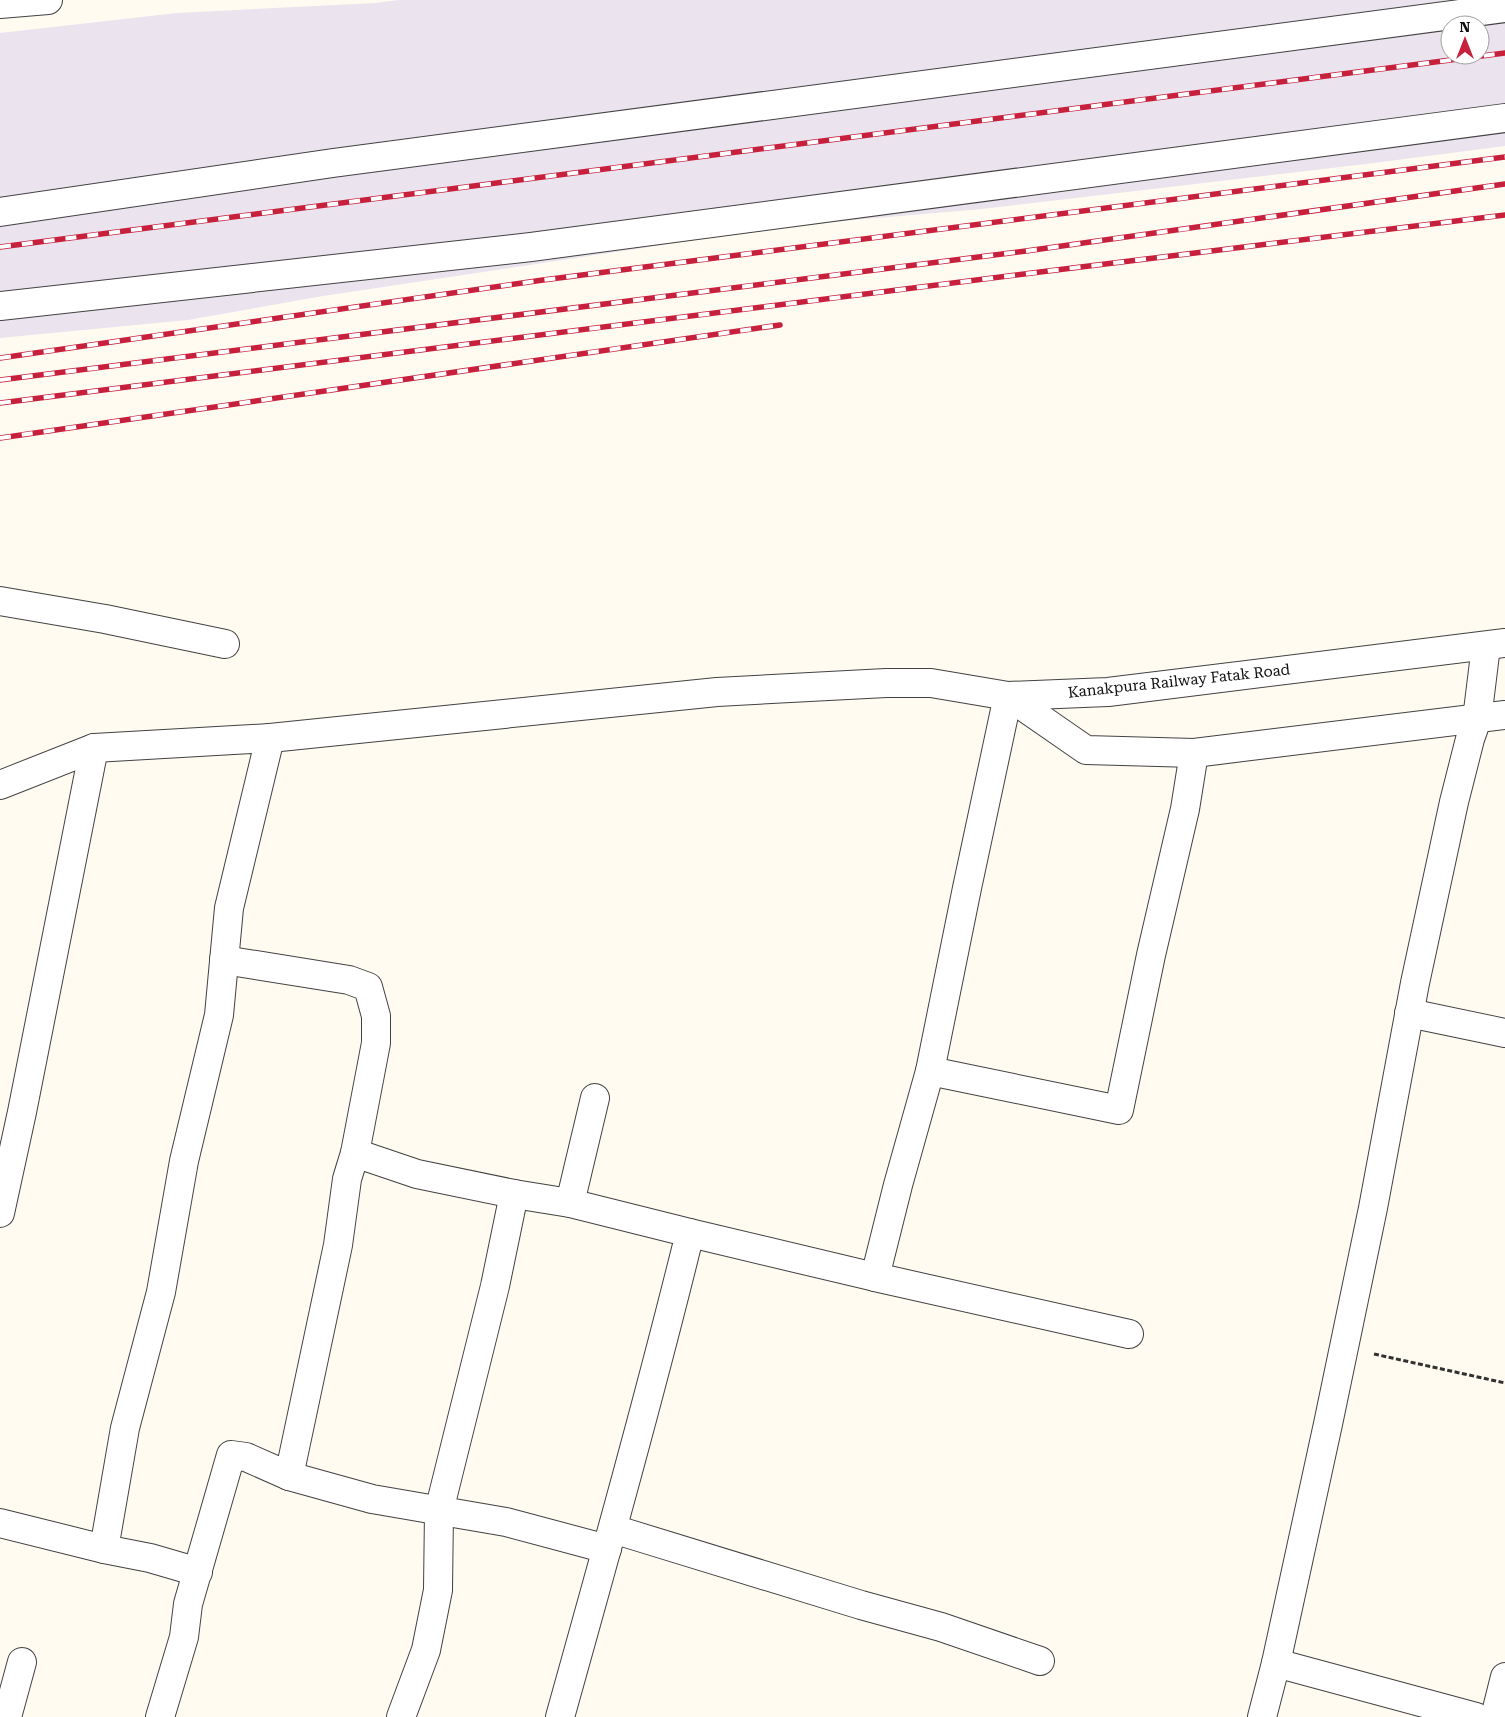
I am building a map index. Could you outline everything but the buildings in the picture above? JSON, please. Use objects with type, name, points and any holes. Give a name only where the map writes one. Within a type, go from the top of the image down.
[{"type":"street","points":[[0,4],[48,0]]},
{"type":"street","points":[[0,212],[343,162],[1505,8]]},
{"type":"street","points":[[0,306],[531,247],[1505,118]]},
{"type":"street","points":[[0,601],[105,619],[224,644]]},
{"type":"street","points":[[1262,1717],[1276,1663],[1344,1347],[1373,1208],[1409,1013],[1454,802],[1496,645]]},
{"type":"street","name":"Kanakpura Railway Fatak Road","points":[[1008,696],[1108,692],[1496,645]]},
{"type":"street","points":[[0,785],[94,748],[270,738],[727,691],[886,682],[931,682],[1008,696],[1086,750],[1194,753],[1505,715]]},
{"type":"street","points":[[875,1277],[898,1185],[930,1071],[1008,696]]},
{"type":"street","points":[[104,1549],[125,1428],[162,1292],[184,1160],[219,1015],[229,908],[270,738]]},
{"type":"street","points":[[0,1213],[22,1112],[94,748]]},
{"type":"street","points":[[930,1071],[1119,1110],[1151,955],[1185,809],[1194,753]]},
{"type":"street","points":[[224,960],[349,980],[368,987],[376,1016],[376,1044],[356,1153],[347,1179],[338,1245],[289,1476]]},
{"type":"street","points":[[1409,1013],[1505,1034]]},
{"type":"street","points":[[570,1203],[595,1098]]},
{"type":"street","points":[[356,1153],[417,1174],[514,1194],[570,1203],[875,1277],[1129,1334]]},
{"type":"street","points":[[401,1717],[426,1650],[438,1590],[439,1511],[495,1286],[514,1194]]},
{"type":"street","points":[[560,1717],[610,1539],[690,1233]]},
{"type":"street","points":[[160,1717],[184,1637],[188,1604],[231,1455],[246,1457],[289,1476],[372,1499],[610,1539],[941,1627],[1040,1660]]},
{"type":"street","points":[[0,1523],[104,1549],[150,1558],[198,1572]]},
{"type":"street","points":[[7,1717],[22,1662]]},
{"type":"street","points":[[1276,1663],[1476,1717]]},
{"type":"street","points":[[1495,1717],[1505,1678]]},
{"type":"path","points":[[1344,1347],[1505,1383]]},
{"type":"shaded area","points":[[399,0],[1505,0],[1505,146],[982,209],[796,225],[323,296],[188,320],[0,338],[0,33],[177,13],[375,3]]},
{"type":"railway","points":[[0,247],[1505,53]]},
{"type":"railway","points":[[0,358],[543,280],[1505,157]]},
{"type":"railway","points":[[0,380],[1026,251],[1505,184]]},
{"type":"railway","points":[[0,403],[1505,215]]},
{"type":"railway","points":[[0,438],[780,325]]}]
